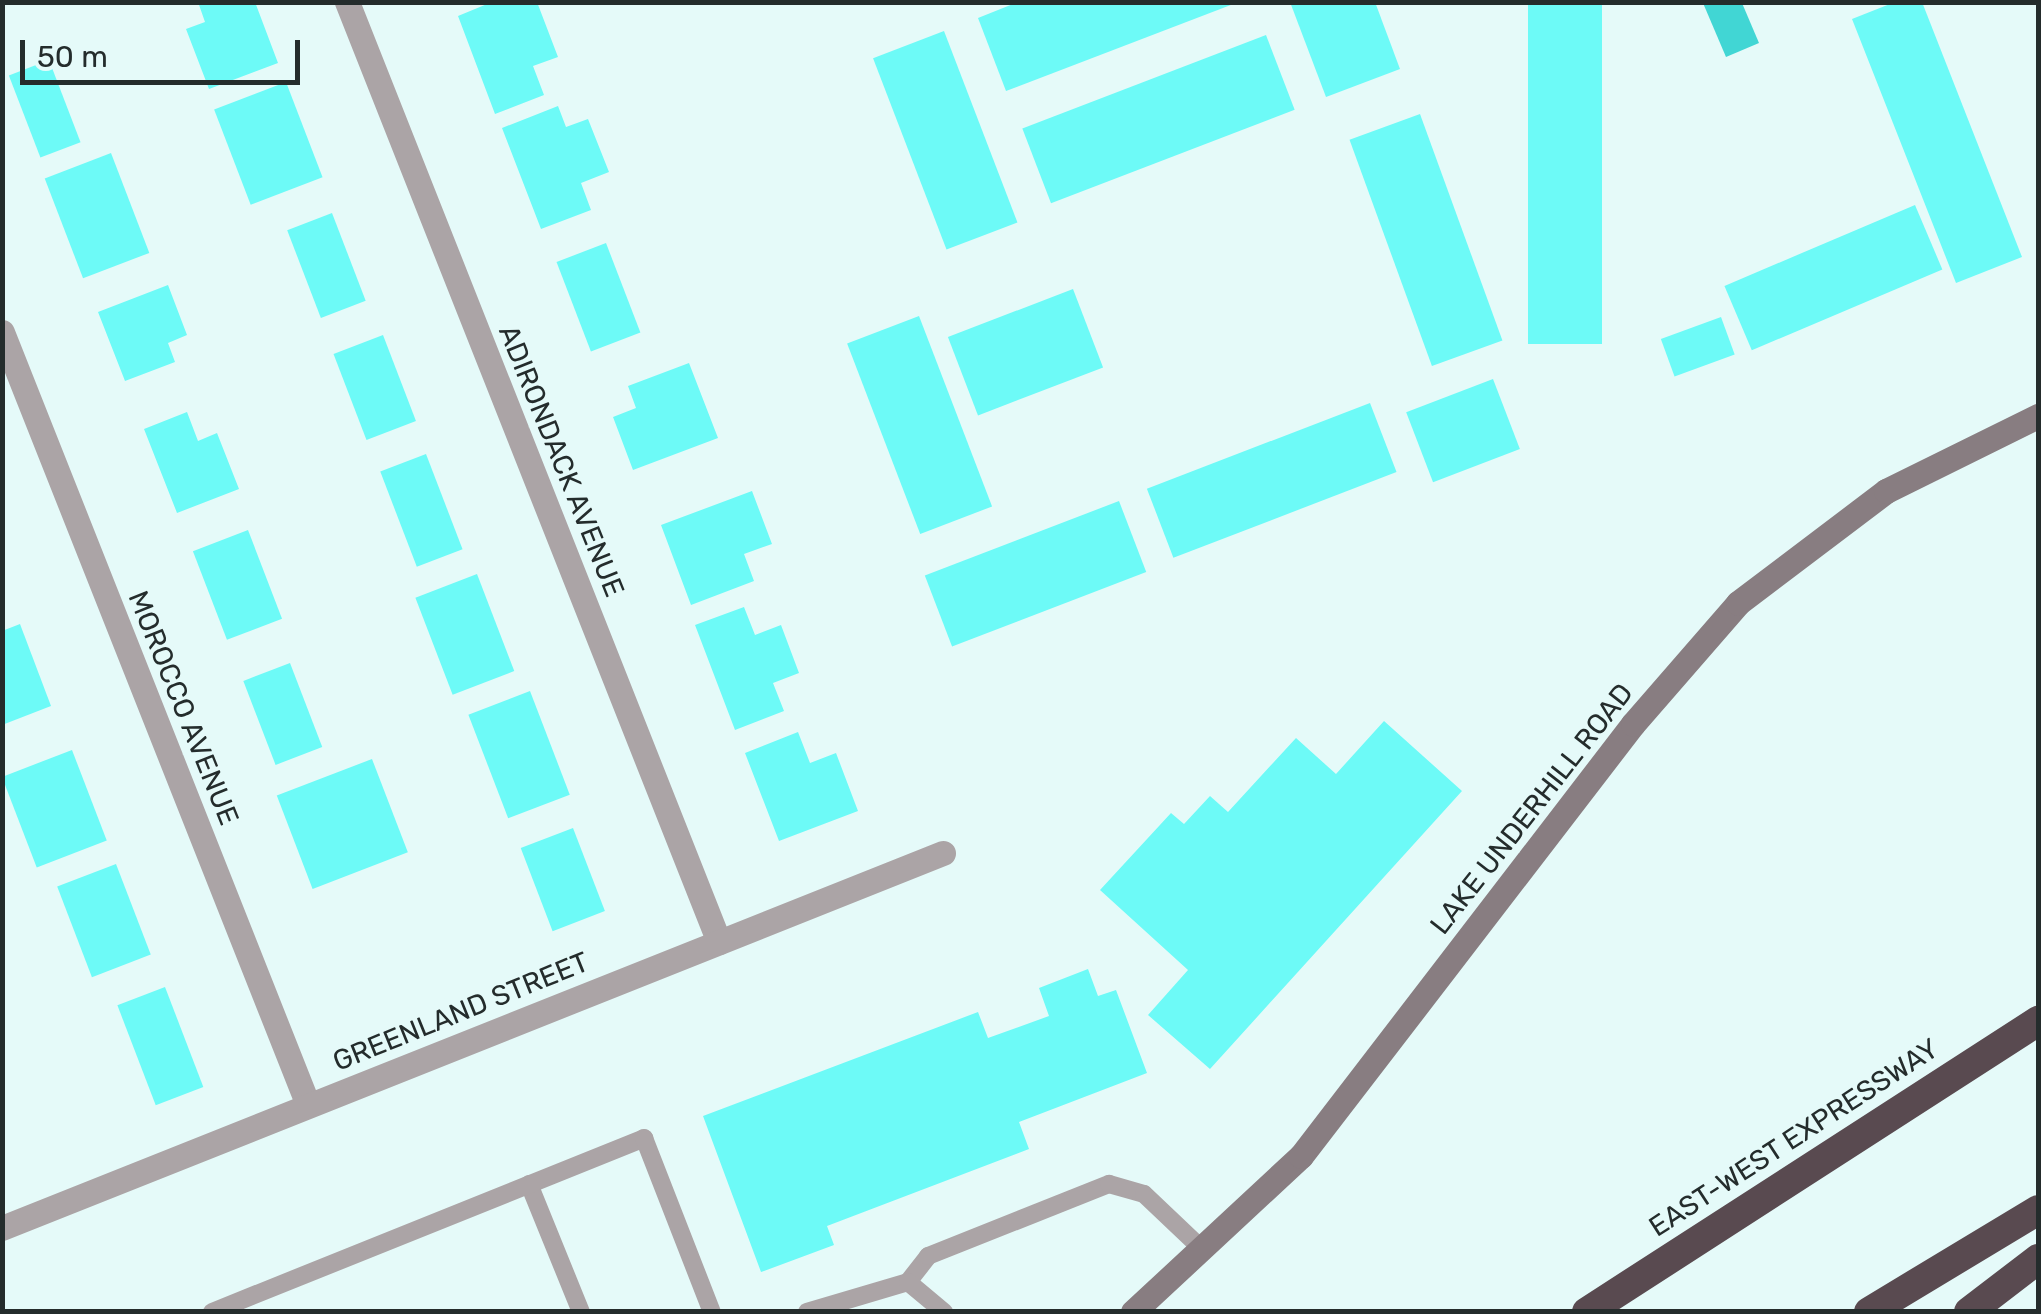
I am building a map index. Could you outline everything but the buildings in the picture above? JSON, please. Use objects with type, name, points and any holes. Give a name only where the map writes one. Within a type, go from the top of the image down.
[{"type":"highway","name":"EAST-WEST EXPRESSWAY","points":[[1587,1312],[2038,1021]]},
{"type":"highway","points":[[1869,1312],[2038,1210]]},
{"type":"highway","points":[[1969,1312],[2038,1259]]},
{"type":"main road","name":"LAKE UNDERHILL ROAD","points":[[1133,1312],[1301,1156],[1633,724],[1738,603],[1886,491],[2038,416]]},
{"type":"street","name":"ADIRONDACK AVENUE","points":[[347,2],[720,942]]},
{"type":"street","name":"MOROCCO AVENUE","points":[[2,332],[308,1105]]},
{"type":"street","name":"GREENLAND STREET","points":[[2,1228],[943,853]]},
{"type":"lane","points":[[212,1312],[644,1138],[712,1312]]},
{"type":"lane","points":[[529,1184],[581,1312]]},
{"type":"lane","points":[[807,1312],[908,1282],[928,1256],[1109,1184],[1144,1194],[1203,1250]]},
{"type":"lane","points":[[908,1282],[944,1312]]},
{"type":"water","points":[[1703,3],[1742,3],[1759,43],[1726,57]]}]
